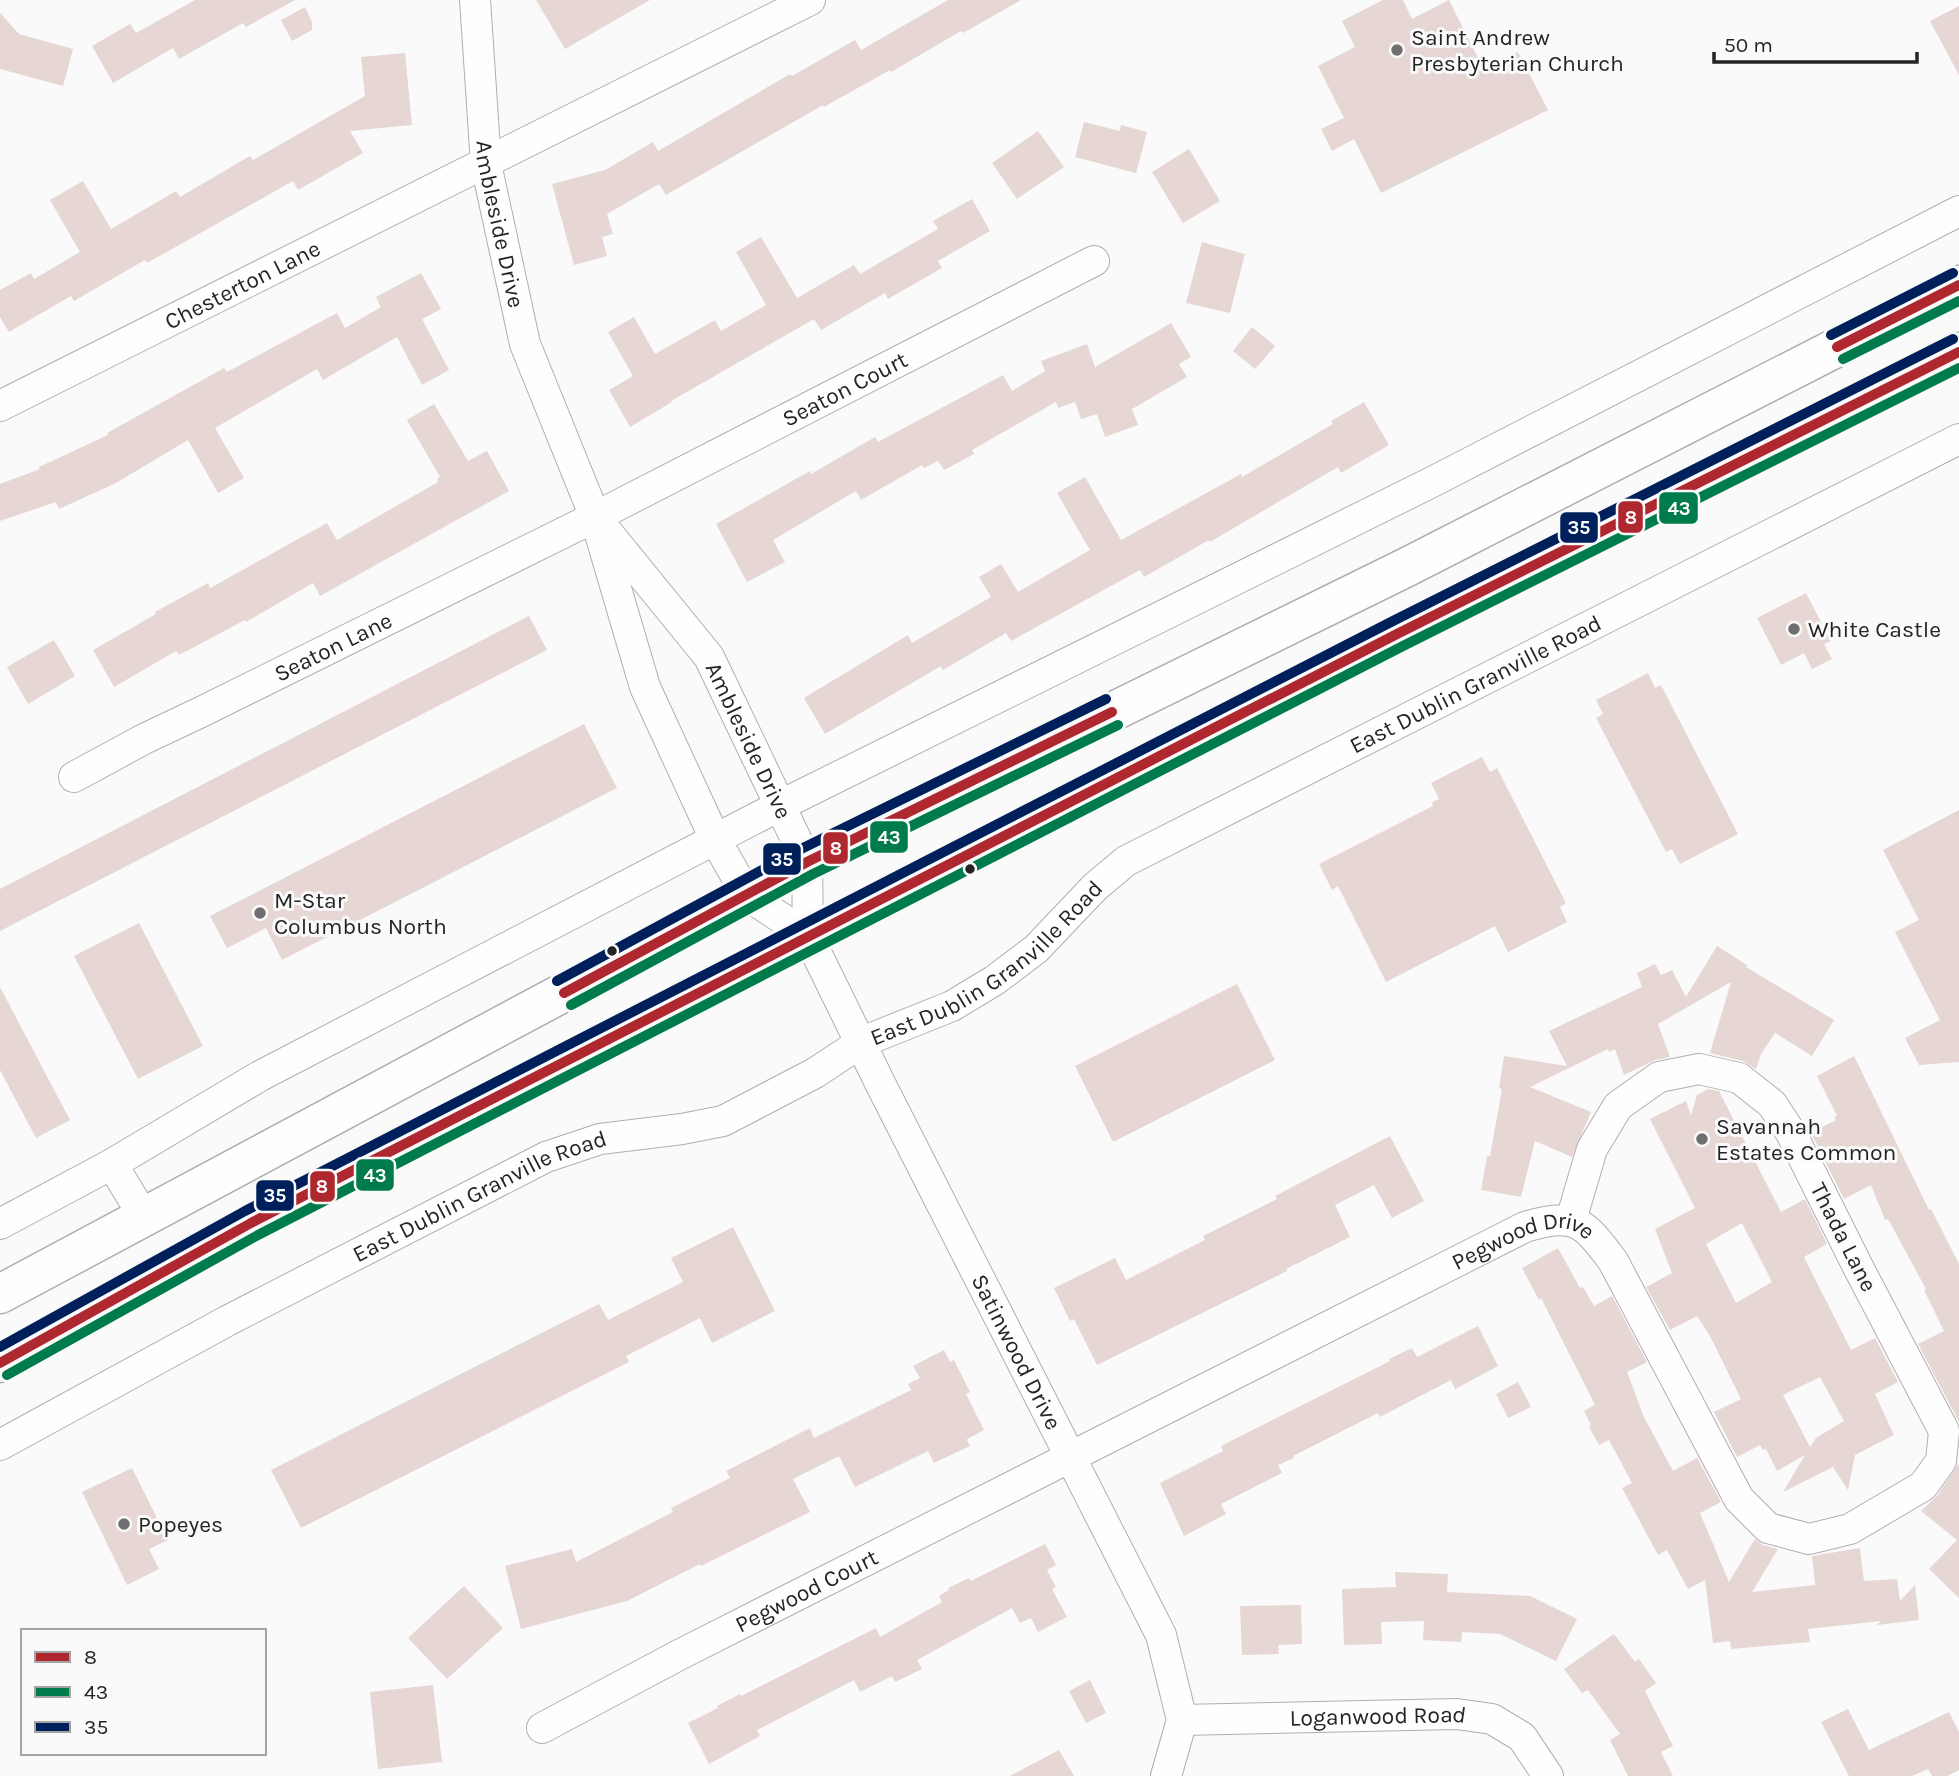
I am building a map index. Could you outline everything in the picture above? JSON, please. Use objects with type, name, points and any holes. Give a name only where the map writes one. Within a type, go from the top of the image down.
[{"type":"main road","points":[[0,1294],[807,862],[1407,568],[1959,285]]},
{"type":"main road","points":[[0,1363],[251,1223],[1385,640],[1959,352]]},
{"type":"street","name":"Ambleside Drive","points":[[475,0],[486,163],[525,344],[595,517],[645,687],[715,839],[747,895],[808,936]]},
{"type":"street","name":"Chesterton Lane","points":[[0,406],[810,0]]},
{"type":"street","points":[[0,1224],[112,1164],[260,1076],[715,839],[1430,483],[1959,211]]},
{"type":"street","name":"Seaton Court","points":[[595,517],[1094,261]]},
{"type":"street","name":"East Dublin Granville Road","points":[[0,1445],[227,1321],[546,1157],[600,1139],[723,1121],[815,1073],[862,1042],[952,1006],[995,981],[1036,949],[1095,887],[1136,856],[1959,439]]},
{"type":"street","name":"Ambleside Drive","points":[[595,517],[709,657],[807,862],[808,936]]},
{"type":"street","name":"Seaton Lane","points":[[74,777],[144,739],[595,517]]},
{"type":"street","name":"Satinwood Drive","points":[[808,936],[1161,1635],[1182,1720],[1166,1776]]},
{"type":"street","name":"Thada Lane","points":[[1571,1220],[1592,1149],[1618,1106],[1659,1077],[1699,1069],[1739,1078],[1772,1104],[1791,1133],[1944,1431],[1941,1461],[1923,1486],[1884,1510]]},
{"type":"street","points":[[112,1164],[144,1217]]},
{"type":"street","name":"Pegwood Drive","points":[[1070,1456],[1525,1227],[1549,1220],[1571,1220],[1591,1231],[1613,1261],[1739,1499],[1768,1528],[1809,1539],[1850,1529],[1884,1510]]},
{"type":"street","name":"Pegwood Court","points":[[542,1728],[679,1655],[1070,1456]]},
{"type":"street","name":"Loganwood Road","points":[[1182,1720],[1457,1714],[1492,1719],[1522,1737],[1548,1776]]},
{"type":"building","points":[[195,0],[295,0],[246,27],[243,23],[179,59],[173,48],[113,83],[92,46],[130,24],[136,33]]},
{"type":"building","points":[[536,0],[650,0],[565,49]]},
{"type":"building","points":[[948,0],[1021,0],[891,72],[890,70],[824,107],[823,105],[666,195],[659,184],[607,214],[613,234],[602,237],[607,256],[574,265],[552,184],[605,170],[653,142],[658,151],[790,74],[792,76],[855,40],[861,50]]},
{"type":"building","points":[[1383,0],[1403,0],[1412,19],[1449,0],[1484,70],[1518,52],[1548,110],[1381,193],[1354,139],[1332,151],[1321,129],[1344,118],[1318,66],[1355,47],[1342,21]]},
{"type":"building","points":[[1959,6],[1959,75],[1930,21]]},
{"type":"building","points":[[305,7],[312,22],[312,30],[292,41],[281,20]]},
{"type":"building","points":[[0,13],[19,34],[73,49],[63,86],[0,69]]},
{"type":"building","points":[[405,53],[412,125],[350,131],[363,153],[298,190],[293,181],[147,263],[145,260],[74,301],[71,296],[9,332],[0,317],[0,290],[31,273],[34,279],[80,252],[50,200],[83,181],[111,229],[176,191],[180,197],[250,156],[253,160],[365,96],[361,57]]},
{"type":"building","points":[[1084,122],[1120,131],[1121,125],[1147,132],[1136,173],[1075,157]]},
{"type":"building","points":[[1038,131],[1064,167],[1017,199],[992,163]]},
{"type":"building","points":[[1189,149],[1220,201],[1183,223],[1152,172]]},
{"type":"building","points":[[972,199],[990,231],[938,261],[942,268],[888,299],[885,293],[821,330],[814,319],[630,427],[609,390],[633,376],[608,332],[634,317],[655,354],[715,320],[721,331],[766,305],[736,252],[761,237],[797,298],[854,265],[860,274],[938,229],[933,221]]},
{"type":"building","points":[[1202,242],[1245,254],[1230,313],[1186,303]]},
{"type":"building","points":[[421,273],[441,309],[422,319],[449,370],[422,385],[397,337],[323,380],[317,369],[215,428],[244,478],[218,493],[188,440],[116,483],[59,509],[56,502],[0,521],[0,484],[40,469],[39,467],[108,435],[107,433],[224,368],[227,372],[337,313],[345,328],[381,307],[376,297]]},
{"type":"building","points":[[1171,323],[1191,357],[1179,364],[1187,377],[1132,409],[1138,425],[1105,437],[1097,414],[1081,419],[1075,402],[1058,408],[1056,402],[972,450],[974,454],[944,470],[938,461],[924,468],[922,465],[861,500],[856,491],[773,540],[785,562],[747,582],[716,524],[875,437],[878,442],[1003,375],[1012,391],[1045,371],[1041,361],[1087,344],[1095,367]]},
{"type":"building","points":[[1252,327],[1275,346],[1255,369],[1233,351]]},
{"type":"building","points":[[1364,402],[1389,445],[1341,473],[1338,467],[1210,542],[1209,540],[1144,577],[1140,570],[1011,641],[1006,633],[943,670],[941,666],[825,734],[804,698],[908,635],[912,643],[991,597],[979,577],[1001,564],[1018,592],[1090,550],[1057,493],[1085,477],[1121,540],[1241,474],[1242,477],[1333,424],[1331,421]]},
{"type":"building","points":[[434,404],[468,461],[487,451],[509,491],[320,596],[313,583],[246,622],[245,620],[179,655],[176,651],[114,687],[93,650],[208,583],[210,588],[327,523],[337,540],[438,482],[440,477],[407,420]]},
{"type":"building","name":"White Castle","points":[[1806,593],[1831,641],[1824,644],[1832,659],[1812,669],[1804,653],[1781,665],[1757,618]]},
{"type":"building","points":[[529,616],[547,650],[0,931],[0,889]]},
{"type":"building","points":[[54,640],[75,676],[28,704],[7,667]]},
{"type":"building","points":[[1648,673],[1655,688],[1661,685],[1738,834],[1680,864],[1672,849],[1666,852],[1596,718],[1603,714],[1596,700]]},
{"type":"building","points":[[584,724],[617,788],[282,960],[266,928],[227,948],[210,916]]},
{"type":"building","points":[[1482,757],[1490,772],[1497,768],[1566,903],[1560,907],[1567,922],[1508,952],[1495,926],[1386,982],[1338,886],[1332,890],[1319,864],[1433,806],[1432,802],[1439,799],[1431,783]]},
{"type":"building","points":[[1959,810],[1959,1062],[1919,1065],[1905,1038],[1940,1020],[1895,932],[1919,920],[1883,850]]},
{"type":"building","points":[[139,923],[203,1046],[138,1079],[74,956]]},
{"type":"building","points":[[1717,946],[1747,965],[1746,967],[1834,1020],[1812,1056],[1775,1033],[1761,1054],[1756,1069],[1743,1061],[1710,1053],[1731,982],[1658,1024],[1670,1057],[1655,1060],[1624,1075],[1615,1049],[1609,1052],[1608,1049],[1530,1087],[1591,1112],[1572,1157],[1535,1141],[1521,1197],[1481,1190],[1502,1089],[1499,1088],[1504,1056],[1567,1066],[1549,1031],[1642,987],[1637,973],[1655,964],[1661,975],[1672,970],[1686,997]]},
{"type":"building","points":[[1237,984],[1275,1060],[1113,1142],[1075,1066]]},
{"type":"building","points":[[0,987],[70,1120],[36,1138],[0,1070]]},
{"type":"building","points":[[1854,1056],[1929,1210],[1931,1209],[1959,1264],[1959,1422],[1918,1344],[1944,1331],[1924,1290],[1926,1289],[1888,1219],[1885,1220],[1871,1185],[1844,1199],[1811,1133],[1836,1120],[1834,1117],[1837,1116],[1817,1076]]},
{"type":"building","points":[[1708,1089],[1719,1091],[1781,1212],[1805,1199],[1827,1244],[1804,1257],[1851,1350],[1875,1338],[1898,1382],[1875,1394],[1894,1435],[1855,1455],[1848,1490],[1833,1467],[1783,1492],[1805,1455],[1777,1471],[1766,1449],[1763,1450],[1760,1445],[1737,1457],[1714,1412],[1741,1399],[1710,1336],[1697,1316],[1670,1330],[1646,1287],[1672,1273],[1655,1229],[1695,1208],[1650,1119],[1686,1101],[1691,1115],[1697,1095]],"holes":[[[1742,1223],[1772,1282],[1736,1303],[1706,1244]],[[1820,1377],[1844,1421],[1816,1438],[1810,1447],[1783,1395]]]},
{"type":"building","points":[[1390,1136],[1424,1201],[1392,1218],[1374,1185],[1335,1205],[1350,1237],[1097,1365],[1074,1319],[1070,1321],[1054,1288],[1115,1258],[1126,1280],[1205,1240],[1203,1236],[1277,1199],[1275,1196]]},
{"type":"building","points":[[733,1227],[775,1311],[712,1343],[700,1318],[626,1356],[629,1362],[301,1528],[271,1470],[599,1304],[608,1320],[683,1282],[671,1258]]},
{"type":"building","points":[[1558,1248],[1580,1288],[1583,1287],[1594,1306],[1612,1296],[1647,1362],[1627,1372],[1644,1417],[1673,1471],[1697,1458],[1721,1502],[1700,1513],[1729,1582],[1755,1539],[1763,1545],[1778,1549],[1752,1592],[1815,1585],[1812,1556],[1860,1548],[1864,1581],[1897,1579],[1900,1601],[1915,1585],[1919,1620],[1808,1629],[1810,1642],[1731,1649],[1730,1641],[1713,1643],[1705,1580],[1688,1589],[1667,1550],[1658,1555],[1622,1488],[1632,1483],[1609,1440],[1599,1445],[1589,1427],[1591,1425],[1584,1411],[1595,1405],[1541,1298],[1539,1300],[1522,1268]]},
{"type":"building","points":[[1478,1326],[1498,1366],[1455,1389],[1451,1380],[1380,1417],[1378,1413],[1293,1456],[1294,1458],[1278,1465],[1282,1473],[1221,1504],[1226,1514],[1184,1536],[1160,1483],[1223,1451],[1221,1446],[1390,1361],[1389,1359],[1412,1348],[1417,1357]]},
{"type":"building","points":[[944,1350],[950,1362],[954,1360],[970,1392],[966,1394],[984,1430],[967,1439],[970,1446],[934,1463],[928,1451],[855,1487],[839,1456],[793,1479],[810,1512],[627,1601],[521,1629],[505,1566],[572,1549],[576,1562],[673,1512],[671,1508],[730,1478],[726,1471],[810,1428],[814,1438],[911,1390],[908,1384],[920,1378],[913,1366]]},
{"type":"building","points":[[1518,1382],[1531,1407],[1508,1418],[1496,1394]]},
{"type":"building","points":[[1959,1463],[1959,1598],[1929,1569],[1957,1540],[1921,1511],[1937,1496]]},
{"type":"building","name":"Popeyes","points":[[132,1468],[168,1540],[149,1549],[159,1569],[127,1585],[82,1492]]},
{"type":"building","points":[[1045,1544],[1056,1565],[1047,1570],[1056,1587],[1052,1589],[1067,1617],[1038,1632],[1031,1618],[1020,1623],[1012,1608],[917,1660],[922,1669],[895,1682],[892,1676],[860,1692],[854,1680],[757,1730],[760,1736],[709,1764],[688,1723],[740,1694],[741,1696],[876,1628],[880,1637],[942,1602],[939,1596],[949,1590],[948,1588],[969,1578],[971,1581]]},
{"type":"building","points":[[1395,1572],[1448,1574],[1447,1592],[1530,1596],[1577,1619],[1556,1661],[1500,1634],[1462,1632],[1461,1642],[1423,1640],[1424,1621],[1381,1622],[1382,1644],[1344,1645],[1342,1589],[1396,1587]]},
{"type":"building","points":[[464,1586],[503,1628],[447,1679],[408,1638]]},
{"type":"building","points":[[1301,1605],[1302,1644],[1278,1645],[1279,1654],[1242,1655],[1240,1606]]},
{"type":"building","points":[[1614,1634],[1635,1662],[1639,1659],[1656,1683],[1645,1691],[1673,1746],[1661,1752],[1673,1776],[1628,1776],[1610,1740],[1620,1734],[1588,1690],[1582,1693],[1564,1669]]},
{"type":"building","points":[[1090,1680],[1106,1713],[1086,1723],[1069,1691]]},
{"type":"building","points":[[433,1685],[442,1762],[378,1769],[370,1692]]},
{"type":"building","points":[[1848,1709],[1869,1750],[1949,1712],[1959,1732],[1959,1770],[1947,1776],[1932,1776],[1928,1769],[1912,1776],[1849,1776],[1821,1722]]},
{"type":"building","points":[[1059,1750],[1074,1776],[1010,1776]]},
{"type":"transit line","name":"35","points":[[1831,335],[1953,273]]},
{"type":"transit line","name":"8","points":[[1837,347],[1959,285]]},
{"type":"transit line","name":"43","points":[[1843,359],[1959,301]]},
{"type":"transit line","name":"35","points":[[0,1347],[245,1211],[1391,622],[1953,339]]},
{"type":"transit line","name":"8","points":[[0,1363],[251,1223],[1397,634],[1959,352]]},
{"type":"transit line","name":"43","points":[[7,1375],[258,1235],[1403,646],[1959,368]]},
{"type":"transit line","name":"35","points":[[557,981],[801,849],[1106,699]]},
{"type":"transit line","name":"8","points":[[564,993],[807,862],[1112,712]]},
{"type":"transit line","name":"43","points":[[571,1005],[813,874],[1118,725]]},
{"type":"place","name":"Saint Andrew Presbyterian Church","points":[[1397,50]]},
{"type":"place","name":"White Castle","points":[[1794,629]]},
{"type":"place","name":"M-Star Columbus North","points":[[260,913]]},
{"type":"place","name":"Savannah Estates Common","points":[[1702,1139]]},
{"type":"place","name":"Popeyes","points":[[124,1524]]}]
